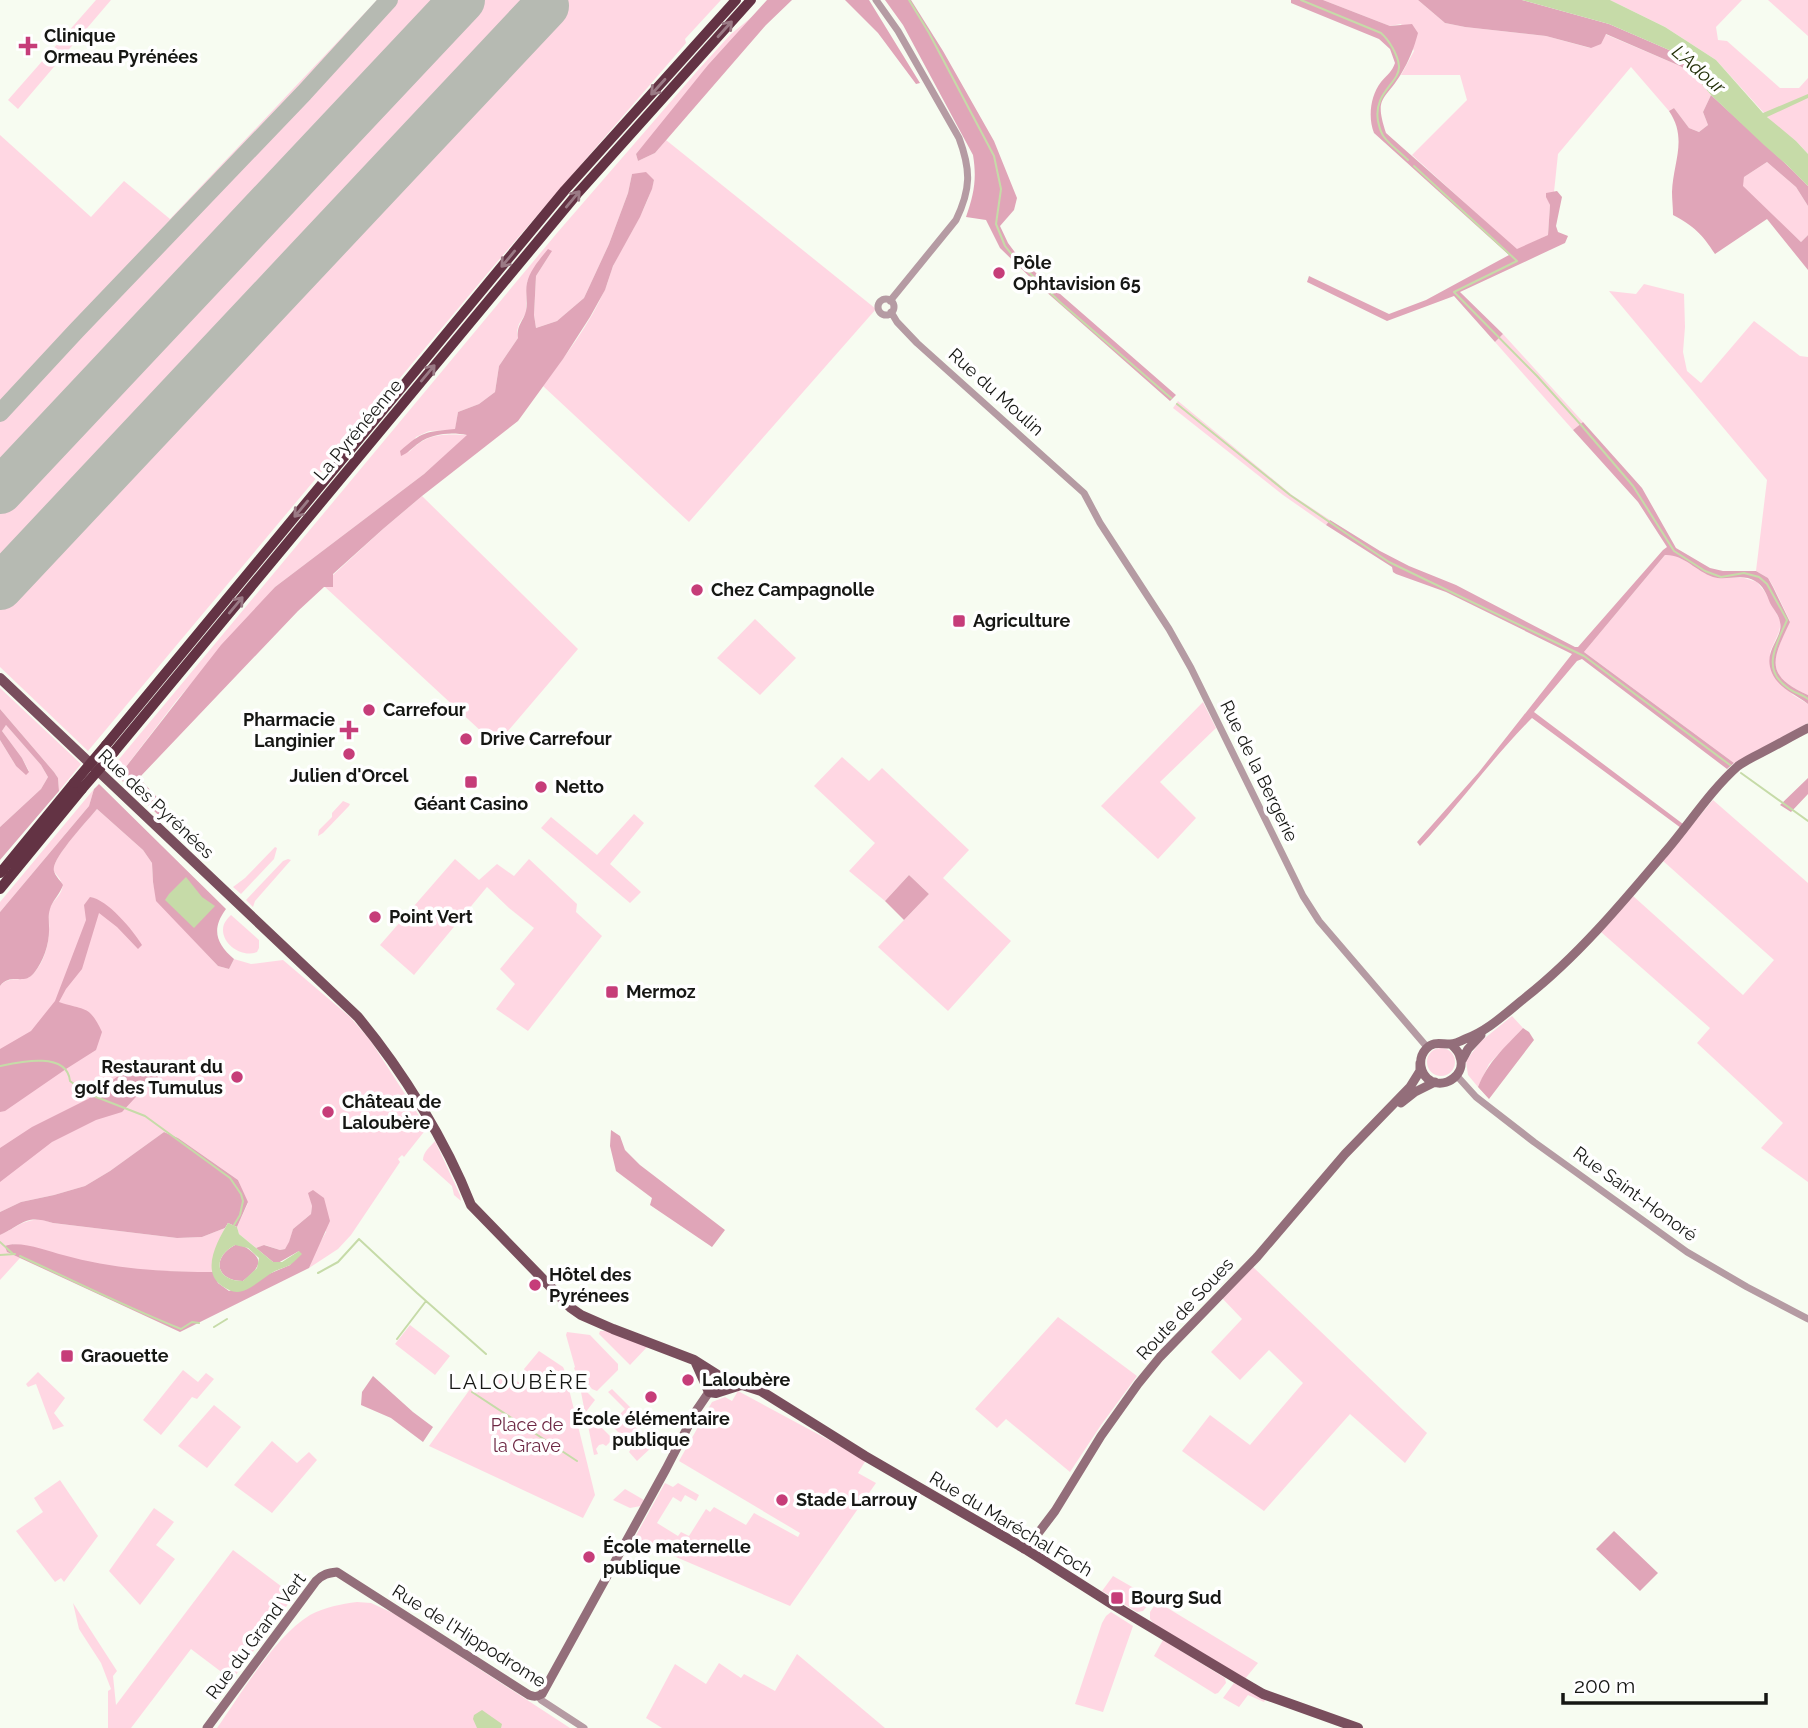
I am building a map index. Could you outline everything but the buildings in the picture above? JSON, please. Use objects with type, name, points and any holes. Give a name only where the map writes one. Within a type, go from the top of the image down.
[{"type":"highway","name":"La Pyrénéenne","points":[[110,748],[565,190],[736,0]]},
{"type":"highway","name":"La Pyrénéenne","points":[[0,873],[78,786],[577,194],[751,0]]},
{"type":"highway","name":"La Pyrénéenne","points":[[0,889],[78,786]]},
{"type":"main road","name":"Rue des Pyrénées","points":[[0,678],[290,953]]},
{"type":"main road","points":[[1487,1028],[1451,1044],[1437,1042],[1427,1047],[1420,1063],[1424,1076],[1436,1083],[1442,1083],[1457,1076],[1468,1049],[1487,1028],[1561,968],[1666,851],[1719,784],[1741,764],[1808,728]]},
{"type":"main road","name":"Rue du Maréchal Foch","points":[[290,953],[358,1017],[372,1034],[432,1123],[471,1205],[558,1296],[578,1312],[694,1360],[720,1381],[761,1391],[1264,1694],[1358,1728]]},
{"type":"main road","points":[[1451,1044],[1462,1060]]},
{"type":"main road","name":"Route de Soues","points":[[1024,1549],[1055,1511],[1101,1436],[1160,1357],[1256,1257],[1338,1162],[1391,1108],[1414,1081],[1420,1071],[1420,1063]]},
{"type":"main road","name":"Route de Soues","points":[[1391,1108],[1415,1092],[1436,1083]]},
{"type":"main road","points":[[694,1360],[707,1388]]},
{"type":"main road","points":[[538,1696],[666,1469],[707,1388],[707,1378],[720,1381]]},
{"type":"main road","name":"Rue du Maréchal Foch","points":[[707,1388],[716,1394],[720,1381]]},
{"type":"main road","name":"Rue de l'Hippodrome","points":[[337,1572],[529,1695],[538,1696]]},
{"type":"main road","name":"Rue du Grand Vert","points":[[207,1728],[316,1581],[326,1574],[337,1572]]},
{"type":"street","points":[[876,0],[898,32],[959,138],[966,156],[968,174],[968,190],[956,220],[890,300]]},
{"type":"street","points":[[890,300],[893,307],[891,312],[884,314],[878,307],[879,303],[890,300]]},
{"type":"street","name":"Rue du Moulin","points":[[891,312],[918,343],[1084,493]]},
{"type":"street","name":"Rue de la Bergerie","points":[[1084,493],[1191,668],[1303,896],[1319,921],[1427,1047]]},
{"type":"street","name":"Rue Saint-Honoré","points":[[1457,1076],[1476,1097],[1534,1142],[1687,1252],[1808,1319]]},
{"type":"street","name":"Rue de l'Hippodrome","points":[[538,1696],[584,1728]]},
{"type":"green space","points":[[96,0],[111,0],[18,109],[8,100]]},
{"type":"green space","points":[[377,0],[721,0],[497,262],[88,751],[0,667],[0,135],[91,217],[124,181],[170,219]]},
{"type":"green space","points":[[1323,0],[1418,0],[1445,23],[1546,36],[1590,48],[1605,34],[1680,66],[1696,76],[1711,95],[1703,112],[1708,125],[1699,132],[1689,128],[1674,108],[1669,111],[1631,67],[1558,154],[1554,192],[1546,194],[1550,205],[1548,235],[1517,250],[1412,155],[1467,100],[1460,75],[1401,75],[1414,51],[1401,24],[1390,26]]},
{"type":"green space","points":[[1610,0],[1742,0],[1716,27],[1718,40],[1727,41],[1780,88],[1799,88],[1808,78],[1808,154],[1773,123],[1716,60],[1665,27]]},
{"type":"green space","points":[[1768,0],[1808,0],[1808,36]]},
{"type":"green space","points":[[753,16],[636,154],[638,161],[655,153],[666,140],[876,309],[689,522],[543,386],[592,315],[614,264],[647,202],[654,180],[632,174],[628,193],[609,244],[584,298],[557,321],[536,328],[536,276],[552,251],[527,282],[526,313],[519,324],[518,338],[499,366],[495,392],[479,404],[458,412],[455,430],[429,431],[416,437],[408,453],[428,438],[468,435],[424,474],[275,587],[177,700],[118,777],[110,770],[557,233],[699,69],[731,34]]},
{"type":"green space","points":[[1767,162],[1796,187],[1808,206],[1808,235],[1801,242],[1742,186],[1744,177]]},
{"type":"green space","points":[[1644,284],[1684,294],[1683,352],[1687,371],[1701,383],[1754,321],[1800,356],[1808,357],[1808,695],[1794,688],[1778,673],[1776,656],[1790,621],[1768,578],[1756,571],[1767,480],[1609,291],[1636,294]]},
{"type":"green space","points":[[1503,334],[1583,422],[1573,430],[1495,342]]},
{"type":"green space","points":[[1178,401],[1292,495],[1330,520],[1326,525],[1283,495],[1173,408]]},
{"type":"green space","points":[[422,496],[578,649],[496,745],[325,587],[333,587],[333,575]]},
{"type":"green space","points":[[1673,554],[1714,577],[1744,578],[1757,582],[1781,622],[1770,652],[1771,669],[1793,695],[1808,704],[1808,723],[1734,763],[1584,652],[1665,555]]},
{"type":"green space","points":[[755,619],[796,658],[760,695],[717,658]]},
{"type":"green space","points":[[0,688],[81,764],[59,791],[58,778],[54,772],[0,709]]},
{"type":"green space","points":[[1203,702],[1216,728],[1160,782],[1196,818],[1158,859],[1101,806]]},
{"type":"green space","points":[[6,725],[48,777],[41,789],[0,827],[0,740],[16,766],[29,771],[2,731]]},
{"type":"green space","points":[[842,757],[869,781],[882,768],[969,850],[943,878],[1011,941],[948,1011],[878,947],[929,894],[909,875],[885,901],[849,871],[875,843],[814,786]]},
{"type":"green space","points":[[94,789],[89,806],[0,912],[0,902]]},
{"type":"green space","points":[[1713,800],[1808,883],[1808,1182],[1761,1148],[1783,1123],[1697,1043],[1710,1028],[1601,932],[1632,895],[1743,995],[1774,960],[1662,860]]},
{"type":"green space","points":[[343,801],[350,804],[349,806],[318,836],[319,830]]},
{"type":"green space","points":[[97,809],[143,850],[152,863],[157,901],[218,966],[229,969],[234,959],[251,964],[283,960],[350,1017],[370,1040],[427,1128],[404,1157],[402,1155],[398,1159],[400,1162],[351,1235],[338,1249],[309,1268],[326,1232],[309,1193],[311,1214],[293,1229],[285,1249],[265,1245],[256,1248],[239,1234],[237,1227],[248,1203],[238,1180],[178,1138],[164,1132],[85,1186],[21,1202],[0,1212],[0,986],[8,980],[29,977],[40,964],[48,941],[49,910],[62,889],[61,881],[53,870],[55,863]]},
{"type":"green space","points":[[634,814],[644,823],[610,864],[641,892],[630,903],[541,828],[551,817],[597,855]]},
{"type":"green space","points":[[275,847],[274,859],[241,894],[233,887]]},
{"type":"green space","points":[[288,859],[291,860],[255,901],[253,907],[246,900]]},
{"type":"green space","points":[[455,859],[479,880],[497,864],[514,876],[529,859],[577,904],[576,912],[602,936],[528,1031],[496,1009],[515,984],[500,969],[534,928],[487,887],[414,975],[380,945]]},
{"type":"green space","points":[[231,915],[259,940],[257,952],[241,952],[226,941],[223,928]]},
{"type":"green space","points":[[1512,1016],[1523,1028],[1489,1064],[1478,1087],[1468,1075],[1466,1061],[1480,1042]]},
{"type":"green space","points":[[1441,1048],[1451,1052],[1455,1062],[1451,1072],[1441,1076],[1431,1072],[1427,1062],[1431,1052]]},
{"type":"green space","points":[[435,1141],[461,1201],[454,1195],[452,1186],[423,1160],[425,1152]]},
{"type":"green space","points":[[40,1219],[53,1223],[177,1238],[202,1237],[225,1228],[214,1255],[213,1272],[118,1267],[13,1244],[7,1252],[20,1258],[0,1280],[0,1235],[23,1223]]},
{"type":"green space","points":[[1252,1266],[1427,1433],[1405,1463],[1350,1414],[1264,1511],[1182,1451],[1210,1415],[1250,1445],[1303,1383],[1269,1350],[1240,1380],[1211,1352],[1242,1319],[1222,1298]]},
{"type":"green space","points":[[1058,1317],[1137,1376],[1070,1472],[1006,1419],[997,1428],[975,1409]]},
{"type":"green space","points":[[410,1325],[450,1356],[435,1375],[395,1344]]},
{"type":"green space","points":[[600,1331],[609,1331],[647,1347],[630,1365],[599,1334]]},
{"type":"green space","points":[[567,1332],[590,1335],[618,1364],[618,1370],[597,1391],[576,1373]]},
{"type":"green space","name":"Place de la Grave","points":[[539,1351],[564,1369],[595,1495],[583,1518],[429,1446],[473,1385],[487,1393],[503,1371],[511,1381],[520,1383],[527,1374],[524,1369]]},
{"type":"green space","points":[[183,1370],[198,1382],[206,1373],[214,1379],[197,1399],[192,1397],[161,1435],[143,1420]]},
{"type":"green space","points":[[38,1372],[65,1398],[54,1413],[64,1426],[53,1430],[36,1384],[28,1387],[26,1384]]},
{"type":"green space","points":[[579,1384],[595,1400],[585,1413],[579,1392]]},
{"type":"green space","points":[[612,1389],[643,1420],[636,1427],[637,1435],[629,1443],[610,1424],[625,1409],[608,1392]]},
{"type":"green space","points":[[738,1391],[866,1460],[858,1473],[876,1483],[790,1606],[634,1539],[665,1483],[673,1487],[678,1483],[699,1495],[696,1501],[685,1495],[681,1502],[673,1497],[657,1523],[678,1536],[681,1532],[689,1536],[706,1509],[710,1512],[714,1507],[746,1525],[754,1513],[798,1537],[800,1533],[679,1461],[712,1402],[725,1397],[732,1401]]},
{"type":"green space","points":[[214,1405],[241,1427],[207,1468],[178,1446]]},
{"type":"green space","points":[[588,1414],[613,1439],[606,1446],[599,1445],[596,1449],[598,1454],[594,1455],[586,1416]]},
{"type":"green space","points":[[647,1436],[654,1445],[637,1461],[629,1452]]},
{"type":"green space","points":[[272,1441],[297,1463],[309,1452],[317,1460],[272,1513],[234,1485]]},
{"type":"green space","points":[[60,1480],[98,1536],[64,1582],[61,1578],[55,1582],[16,1531],[43,1512],[34,1498]]},
{"type":"green space","points":[[625,1489],[644,1500],[641,1506],[630,1508],[613,1500]]},
{"type":"green space","points":[[154,1508],[174,1522],[156,1545],[175,1559],[140,1605],[109,1571]]},
{"type":"green space","points":[[233,1550],[294,1596],[232,1680],[191,1649],[131,1728],[108,1728],[108,1691],[111,1689],[101,1663],[79,1629],[73,1603],[117,1671],[113,1676],[116,1705]]},
{"type":"green space","points":[[1113,1576],[1153,1599],[1143,1611],[1137,1612],[1102,1591]]},
{"type":"green space","points":[[357,1602],[371,1603],[395,1614],[570,1728],[217,1728],[259,1667],[297,1624],[321,1610]]},
{"type":"green space","points":[[1161,1604],[1258,1663],[1244,1680],[1154,1624],[1150,1619],[1150,1612],[1154,1606],[1158,1608]]},
{"type":"green space","points":[[1111,1612],[1133,1626],[1103,1712],[1075,1704],[1102,1623]]},
{"type":"green space","points":[[1163,1640],[1225,1678],[1226,1683],[1218,1693],[1215,1694],[1154,1656]]},
{"type":"green space","points":[[797,1654],[885,1728],[662,1728],[646,1718],[675,1664],[706,1684],[719,1663],[741,1678],[744,1674],[775,1691]]},
{"type":"green space","points":[[1234,1683],[1266,1699],[1264,1702],[1248,1695],[1239,1707],[1223,1698]]},
{"type":"shaded area","points":[[767,0],[792,0],[766,25],[655,153],[638,161],[636,154],[708,65]]},
{"type":"shaded area","points":[[845,0],[869,0],[920,83],[916,84],[878,33]]},
{"type":"shaded area","points":[[885,0],[911,0],[994,141],[1017,198],[1014,210],[1000,226],[1008,243],[1020,259],[1176,395],[1170,401],[1000,248],[986,220],[966,217],[974,186],[973,155],[903,25]]},
{"type":"shaded area","points":[[1291,0],[1323,0],[1390,26],[1412,24],[1418,33],[1413,49],[1404,69],[1381,105],[1386,133],[1517,249],[1548,235],[1550,205],[1546,193],[1557,191],[1562,197],[1556,226],[1558,232],[1568,236],[1565,243],[1460,292],[1503,334],[1495,342],[1454,296],[1387,321],[1307,282],[1309,276],[1389,314],[1426,300],[1509,255],[1374,133],[1372,100],[1395,63],[1390,49],[1379,39],[1291,3]]},
{"type":"shaded area","points":[[1418,0],[1522,0],[1609,24],[1676,53],[1696,76],[1680,66],[1606,34],[1601,44],[1591,48],[1546,36],[1465,27],[1445,23]]},
{"type":"shaded area","points":[[1711,95],[1808,186],[1808,206],[1796,187],[1767,162],[1744,177],[1743,186],[1801,242],[1808,235],[1808,270],[1767,219],[1715,254],[1697,231],[1673,215],[1672,192],[1679,141],[1675,121],[1669,111],[1674,108],[1689,128],[1699,132],[1708,125],[1703,112]]},
{"type":"shaded area","points":[[646,172],[654,180],[652,189],[613,266],[605,290],[563,359],[518,421],[422,496],[333,574],[333,587],[324,587],[298,611],[139,778],[205,849],[209,855],[204,858],[118,777],[221,645],[275,587],[424,474],[467,435],[436,435],[401,456],[400,451],[420,436],[455,429],[458,412],[479,404],[495,392],[499,366],[518,338],[519,327],[526,311],[528,278],[548,249],[552,251],[536,276],[536,328],[557,321],[584,298],[609,244],[628,193],[632,174]]},
{"type":"shaded area","points":[[1583,422],[1642,488],[1676,548],[1710,568],[1723,571],[1756,571],[1768,578],[1790,622],[1776,657],[1778,673],[1794,688],[1808,695],[1808,704],[1783,687],[1772,673],[1771,651],[1779,633],[1780,622],[1760,585],[1745,578],[1713,577],[1678,557],[1665,555],[1584,652],[1734,763],[1727,769],[1582,659],[1577,661],[1534,712],[1683,824],[1681,828],[1532,718],[1420,846],[1417,842],[1479,772],[1572,654],[1446,592],[1396,574],[1392,567],[1326,525],[1330,520],[1409,566],[1456,585],[1578,647],[1667,547],[1638,502],[1573,430]]},
{"type":"shaded area","points":[[0,709],[54,772],[58,778],[59,791],[0,860],[0,827],[41,789],[48,777],[6,725],[2,731],[29,772],[26,775],[16,766],[0,740]]},
{"type":"shaded area","points":[[1808,778],[1808,794],[1791,812],[1780,805]]},
{"type":"shaded area","points":[[99,784],[226,909],[217,930],[223,948],[234,959],[229,969],[218,966],[156,901],[152,863],[143,850],[97,809],[64,849],[54,866],[54,871],[63,885],[50,909],[46,951],[41,963],[30,977],[9,980],[0,986],[0,912],[89,806],[94,789]]},
{"type":"shaded area","points":[[909,875],[929,894],[904,920],[885,901]]},
{"type":"shaded area","points":[[90,897],[112,909],[142,945],[138,949],[99,913],[82,969],[59,1002],[90,1013],[102,1032],[96,1050],[0,1112],[0,1049],[31,1031],[55,1001],[86,920],[84,905]]},
{"type":"shaded area","points":[[1523,1028],[1534,1040],[1489,1099],[1478,1087],[1482,1078],[1497,1056]]},
{"type":"shaded area","points":[[139,1060],[149,1060],[156,1069],[158,1078],[155,1084],[146,1086],[122,1112],[96,1120],[52,1142],[0,1182],[0,1148],[32,1127],[88,1099]]},
{"type":"shaded area","points":[[611,1130],[620,1136],[625,1150],[640,1165],[725,1230],[712,1247],[650,1205],[652,1198],[616,1171],[610,1146]]},
{"type":"shaded area","points":[[164,1132],[178,1138],[238,1180],[248,1202],[237,1227],[228,1223],[225,1228],[202,1237],[177,1238],[30,1220],[0,1235],[0,1212],[21,1202],[85,1186]]},
{"type":"shaded area","points":[[313,1190],[324,1198],[330,1221],[309,1268],[180,1332],[7,1252],[5,1246],[26,1245],[119,1267],[213,1272],[218,1283],[229,1291],[290,1265],[299,1251],[278,1263],[256,1248],[264,1245],[285,1249],[293,1229],[311,1214],[312,1206],[308,1193]]},
{"type":"shaded area","points":[[235,1245],[246,1248],[258,1260],[257,1267],[243,1281],[227,1277],[220,1268],[222,1256]]},
{"type":"shaded area","points":[[373,1376],[433,1427],[423,1442],[391,1418],[361,1405],[362,1392]]},
{"type":"shaded area","points":[[1614,1531],[1658,1573],[1640,1591],[1596,1549]]},
{"type":"water","name":"L'Adour","points":[[1522,0],[1610,0],[1665,27],[1716,60],[1763,113],[1808,94],[1808,98],[1767,117],[1808,154],[1808,186],[1711,95],[1676,53],[1609,24]]},
{"type":"water","points":[[186,877],[202,897],[215,906],[194,928],[165,900]]},
{"type":"water","points":[[228,1223],[237,1227],[239,1234],[273,1262],[282,1262],[299,1251],[302,1254],[290,1265],[252,1286],[242,1291],[233,1291],[222,1286],[212,1272],[213,1255]],"holes":[[[235,1245],[248,1248],[259,1258],[257,1268],[243,1281],[234,1280],[222,1273],[220,1262],[227,1250]]]},
{"type":"water","points":[[482,1710],[502,1724],[501,1728],[477,1728],[474,1715]]},
{"type":"waterway","points":[[909,0],[994,156],[1001,189],[996,224],[1005,246],[1060,302],[1171,398]]},
{"type":"waterway","points":[[1301,0],[1381,33],[1390,44],[1399,66],[1395,78],[1379,103],[1378,121],[1384,137],[1408,160]]},
{"type":"waterway","points":[[1414,166],[1517,261],[1454,292],[1537,376],[1633,486],[1674,551],[1705,571],[1721,577],[1744,573],[1759,577],[1767,584],[1787,620],[1773,656],[1775,673],[1788,688],[1808,699]]},
{"type":"waterway","points":[[1177,404],[1290,495],[1389,562],[1584,656],[1730,765]]},
{"type":"waterway","points":[[1741,773],[1808,821]]},
{"type":"waterway","points":[[0,1066],[30,1061],[52,1062],[60,1065],[67,1072],[70,1081],[86,1093],[145,1116],[230,1178],[243,1201],[240,1215],[234,1225]]},
{"type":"waterway","points":[[318,1273],[338,1262],[359,1239],[486,1354]]},
{"type":"waterway","points":[[0,1242],[12,1253]]},
{"type":"waterway","points":[[0,1255],[15,1254]]},
{"type":"waterway","points":[[20,1256],[181,1329],[192,1322],[199,1323]]},
{"type":"waterway","points":[[397,1339],[426,1301]]},
{"type":"waterway","points":[[214,1327],[227,1319]]},
{"type":"waterway","points":[[472,1392],[577,1461]]},
{"type":"taxiway","points":[[0,413],[389,0]]},
{"type":"runway","points":[[0,491],[462,0]]},
{"type":"runway","points":[[0,587],[546,6]]},
{"type":"place","name":"Clinique Ormeau Pyrénées","points":[[28,46]]},
{"type":"place","name":"Pôle Ophtavision 65","points":[[999,273]]},
{"type":"place","name":"Chez Campagnolle","points":[[697,590]]},
{"type":"place","name":"Agriculture","points":[[959,621]]},
{"type":"place","name":"Carrefour","points":[[369,710]]},
{"type":"place","name":"Pharmacie Langinier","points":[[349,730]]},
{"type":"place","name":"Drive Carrefour","points":[[466,739]]},
{"type":"place","name":"Julien d'Orcel","points":[[349,754]]},
{"type":"place","name":"Géant Casino","points":[[471,782]]},
{"type":"place","name":"Netto","points":[[541,787]]},
{"type":"place","name":"Point Vert","points":[[375,917]]},
{"type":"place","name":"Mermoz","points":[[612,992]]},
{"type":"place","name":"Restaurant du golf des Tumulus","points":[[237,1077]]},
{"type":"place","name":"Château de Laloubère","points":[[328,1112]]},
{"type":"place","name":"Hôtel des Pyrénees","points":[[535,1285]]},
{"type":"place","name":"Graouette","points":[[67,1356]]},
{"type":"place","name":"Laloubère","points":[[688,1380]]},
{"type":"place","name":"École élémentaire publique","points":[[651,1397]]},
{"type":"place","name":"Stade Larrouy","points":[[782,1500]]},
{"type":"place","name":"École maternelle publique","points":[[589,1557]]},
{"type":"place","name":"Bourg Sud","points":[[1117,1598]]},
{"type":"district","name":"LALOUBÈRE","points":[[519,1382]]}]
